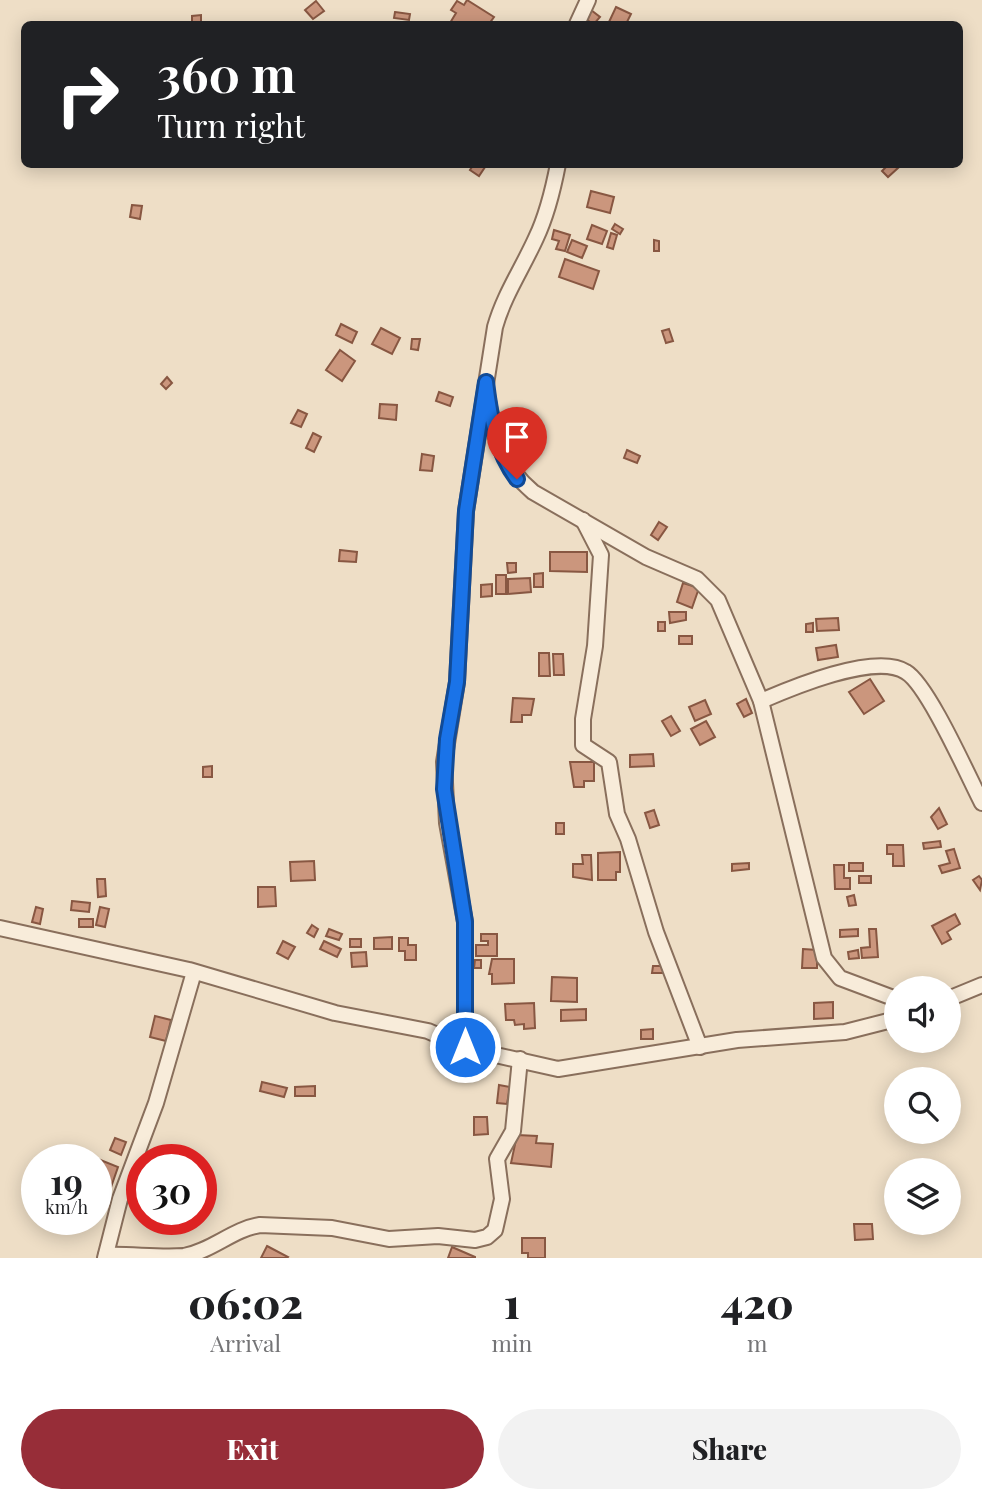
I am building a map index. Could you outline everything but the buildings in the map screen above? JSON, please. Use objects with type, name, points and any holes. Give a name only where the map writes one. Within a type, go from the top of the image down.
[{"type":"street","points":[[578,21],[588,0]]},
{"type":"street","points":[[465,1047],[465,922],[450,841],[444,776],[457,682],[466,511],[486,382],[502,302],[538,234],[551,197],[557,168]]},
{"type":"street","points":[[486,382],[489,407],[506,464],[533,492],[646,557],[697,579],[709,589],[725,613],[761,701],[824,958],[840,978],[884,994]]},
{"type":"street","points":[[583,519],[601,555],[595,646],[583,719],[583,745],[609,762],[617,814],[628,839],[656,932],[700,1047]]},
{"type":"street","points":[[761,701],[826,675],[866,668],[906,671],[921,688],[982,803]]},
{"type":"street","points":[[0,928],[194,972],[335,1013],[428,1031],[465,1047],[568,1069],[759,1038],[845,1032],[884,1022]]},
{"type":"street","points":[[194,972],[156,1103],[120,1199],[106,1257],[185,1256],[219,1245],[250,1226],[260,1225],[332,1228],[389,1239],[438,1236],[475,1240],[487,1237],[495,1230],[499,1219],[502,1188],[497,1159],[513,1131],[520,1059]]},
{"type":"street","points":[[961,994],[982,985]]},
{"type":"route","points":[[465,1047],[465,922],[450,841],[444,762],[457,682],[466,511],[486,382],[489,407],[499,443],[506,464],[517,479]]}]
